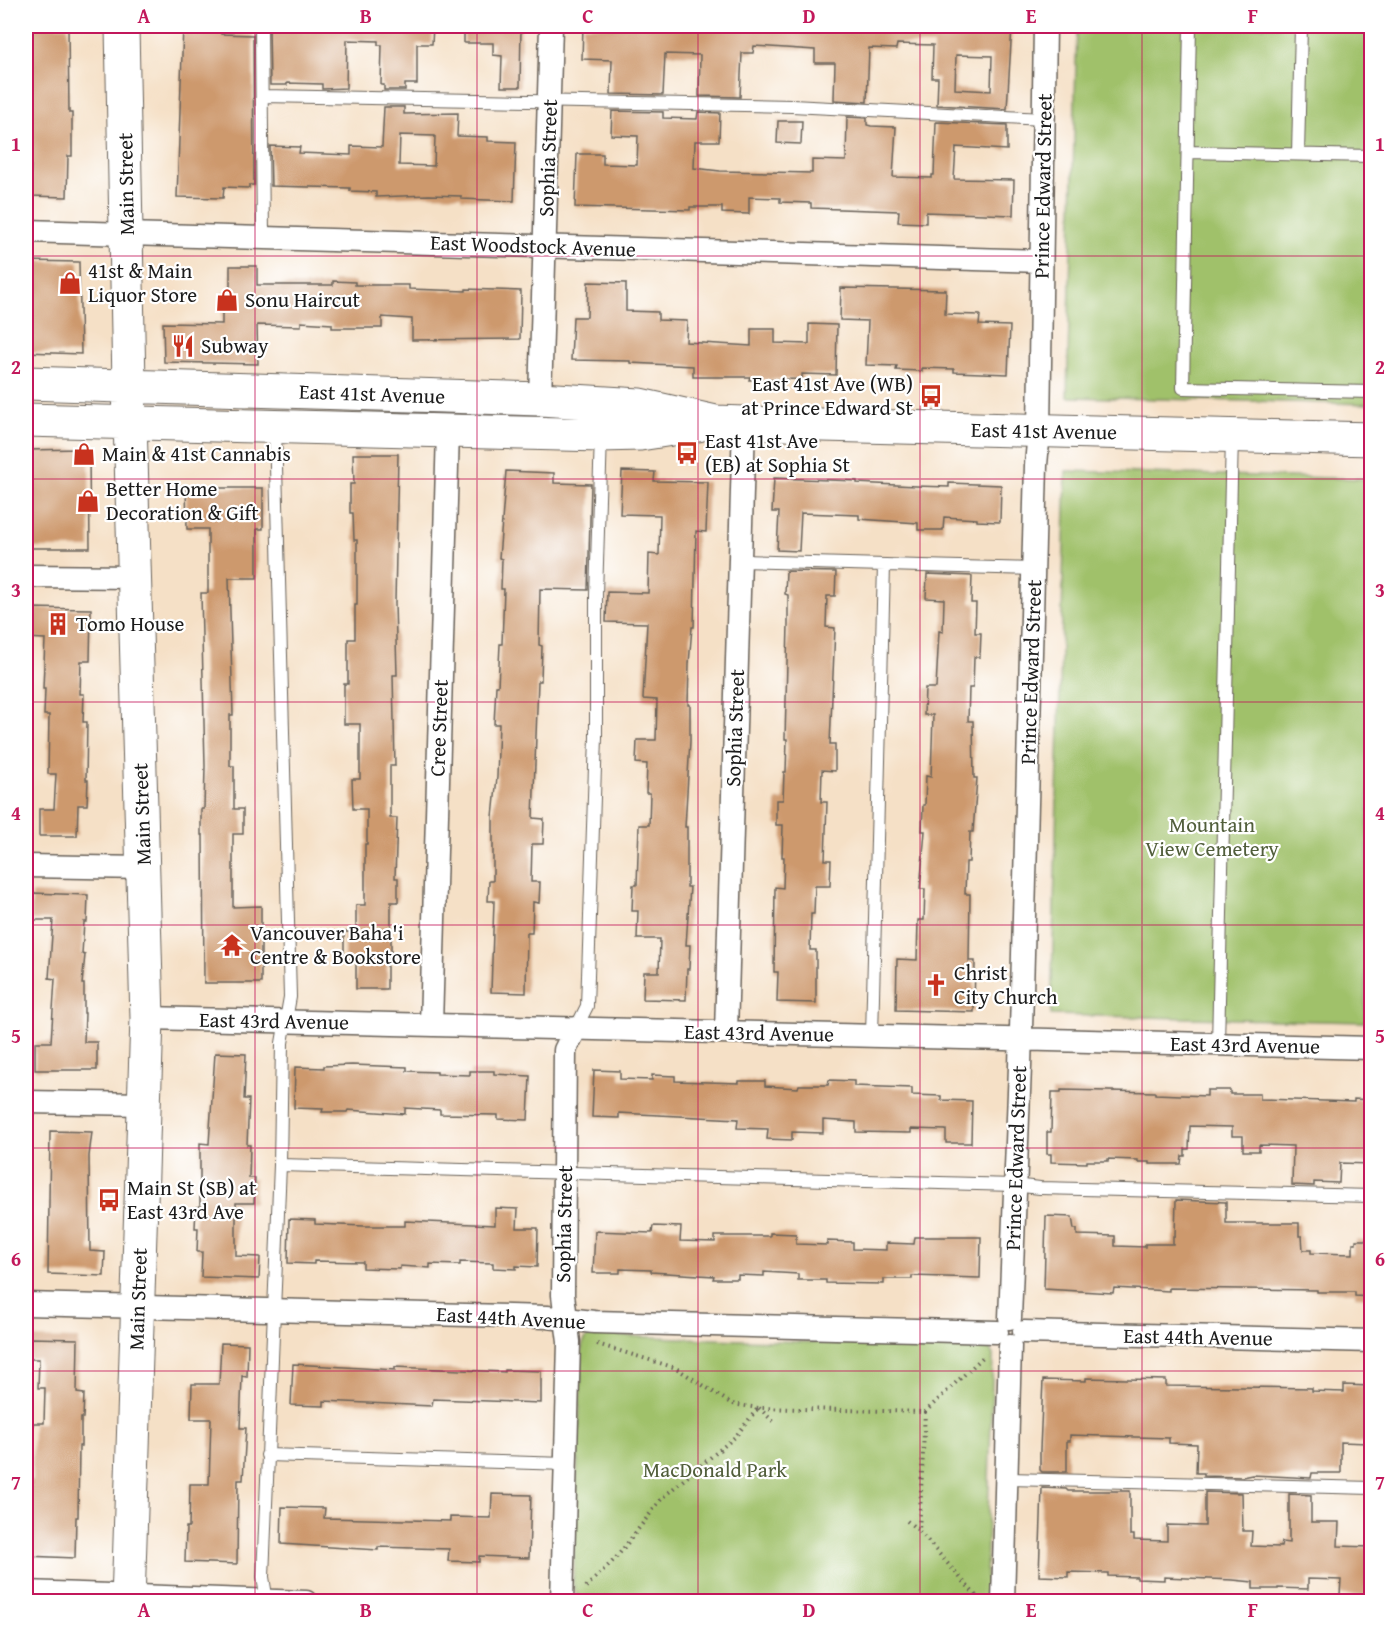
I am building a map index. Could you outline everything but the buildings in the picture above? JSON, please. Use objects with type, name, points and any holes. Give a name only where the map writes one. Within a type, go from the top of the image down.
[{"type":"main road","name":"Main Street","points":[[122,26],[129,386],[147,1018],[128,1598]]},
{"type":"main road","name":"East 41st Avenue","points":[[26,383],[540,399],[640,405],[730,423]]},
{"type":"main road","name":"East 41st Avenue","points":[[26,420],[602,435],[640,434],[730,423],[1371,439]]},
{"type":"street","name":"Sophia Street","points":[[540,399],[551,26]]},
{"type":"street","name":"Prince Edward Street","points":[[1003,1602],[1014,1185],[1039,431],[1045,26]]},
{"type":"street","name":"East Woodstock Avenue","points":[[26,231],[1041,261]]},
{"type":"street","name":"Sophia Street","points":[[726,1032],[740,561],[730,423]]},
{"type":"street","name":"Cree Street","points":[[431,1025],[447,431]]},
{"type":"street","points":[[26,576],[135,577]]},
{"type":"street","points":[[26,866],[144,868]]},
{"type":"street","name":"East 43rd Avenue","points":[[147,1018],[1371,1048]]},
{"type":"street","name":"Sophia Street","points":[[562,1602],[569,1342],[563,1294],[565,1050],[576,1028]]},
{"type":"street","points":[[26,1102],[145,1104]]},
{"type":"street","name":"East 44th Avenue","points":[[26,1304],[274,1308],[594,1322],[1371,1341]]},
{"type":"street","points":[[26,1592],[128,1598],[306,1602]]},
{"type":"lane","points":[[261,26],[263,238]]},
{"type":"lane","points":[[1190,26],[1183,388],[1371,392]]},
{"type":"lane","points":[[1298,154],[1301,26]]},
{"type":"lane","points":[[263,96],[792,106],[1044,119]]},
{"type":"lane","points":[[1188,152],[1371,156]]},
{"type":"lane","points":[[267,1601],[263,1577],[280,1165],[282,1043],[290,997],[275,426]]},
{"type":"lane","points":[[576,1028],[587,1006],[596,737],[596,596],[602,435]]},
{"type":"lane","points":[[1218,1044],[1232,436]]},
{"type":"lane","points":[[740,561],[1034,569]]},
{"type":"lane","points":[[872,1036],[884,565]]},
{"type":"lane","points":[[280,1165],[1371,1196]]},
{"type":"lane","points":[[267,1455],[566,1464]]},
{"type":"lane","points":[[1007,1479],[1371,1488]]},
{"type":"path","points":[[594,1342],[676,1368],[732,1404],[759,1408],[925,1412]]},
{"type":"path","points":[[919,1531],[925,1412],[985,1355]]},
{"type":"path","points":[[759,1408],[775,1423]]},
{"type":"path","points":[[586,1587],[616,1558],[663,1497],[735,1437],[759,1408]]},
{"type":"path","points":[[907,1521],[919,1531],[978,1598]]},
{"type":"green space","points":[[1077,26],[1371,26],[1371,404],[1067,397]]},
{"type":"green space","name":"Mountain View Cemetery","points":[[1066,471],[1371,479],[1371,660],[1365,1022],[1051,1015]]},
{"type":"green space","name":"MacDonald Park","points":[[610,1331],[620,1336],[963,1347],[981,1344],[988,1347],[993,1355],[986,1580],[988,1595],[986,1601],[584,1602],[576,1593],[573,1582],[582,1347],[589,1336]]},
{"type":"place","name":"41st & Main Liquor Store","points":[[70,283]]},
{"type":"place","name":"Sonu Haircut","points":[[227,300]]},
{"type":"place","name":"Subway","points":[[183,346]]},
{"type":"place","name":"East 41st Ave (WB) at Prince Edward St","points":[[931,396]]},
{"type":"place","name":"East 41st Ave (EB) at Sophia St","points":[[687,453]]},
{"type":"place","name":"Main & 41st Cannabis","points":[[84,454]]},
{"type":"place","name":"Better Home Decoration & Gift","points":[[88,501]]},
{"type":"place","name":"Tomo House","points":[[58,624]]},
{"type":"place","name":"Vancouver Baha'i Centre & Bookstore","points":[[232,945]]},
{"type":"place","name":"Christ City Church","points":[[936,985]]},
{"type":"place","name":"Main St (SB) at East 43rd Ave","points":[[109,1200]]}]
